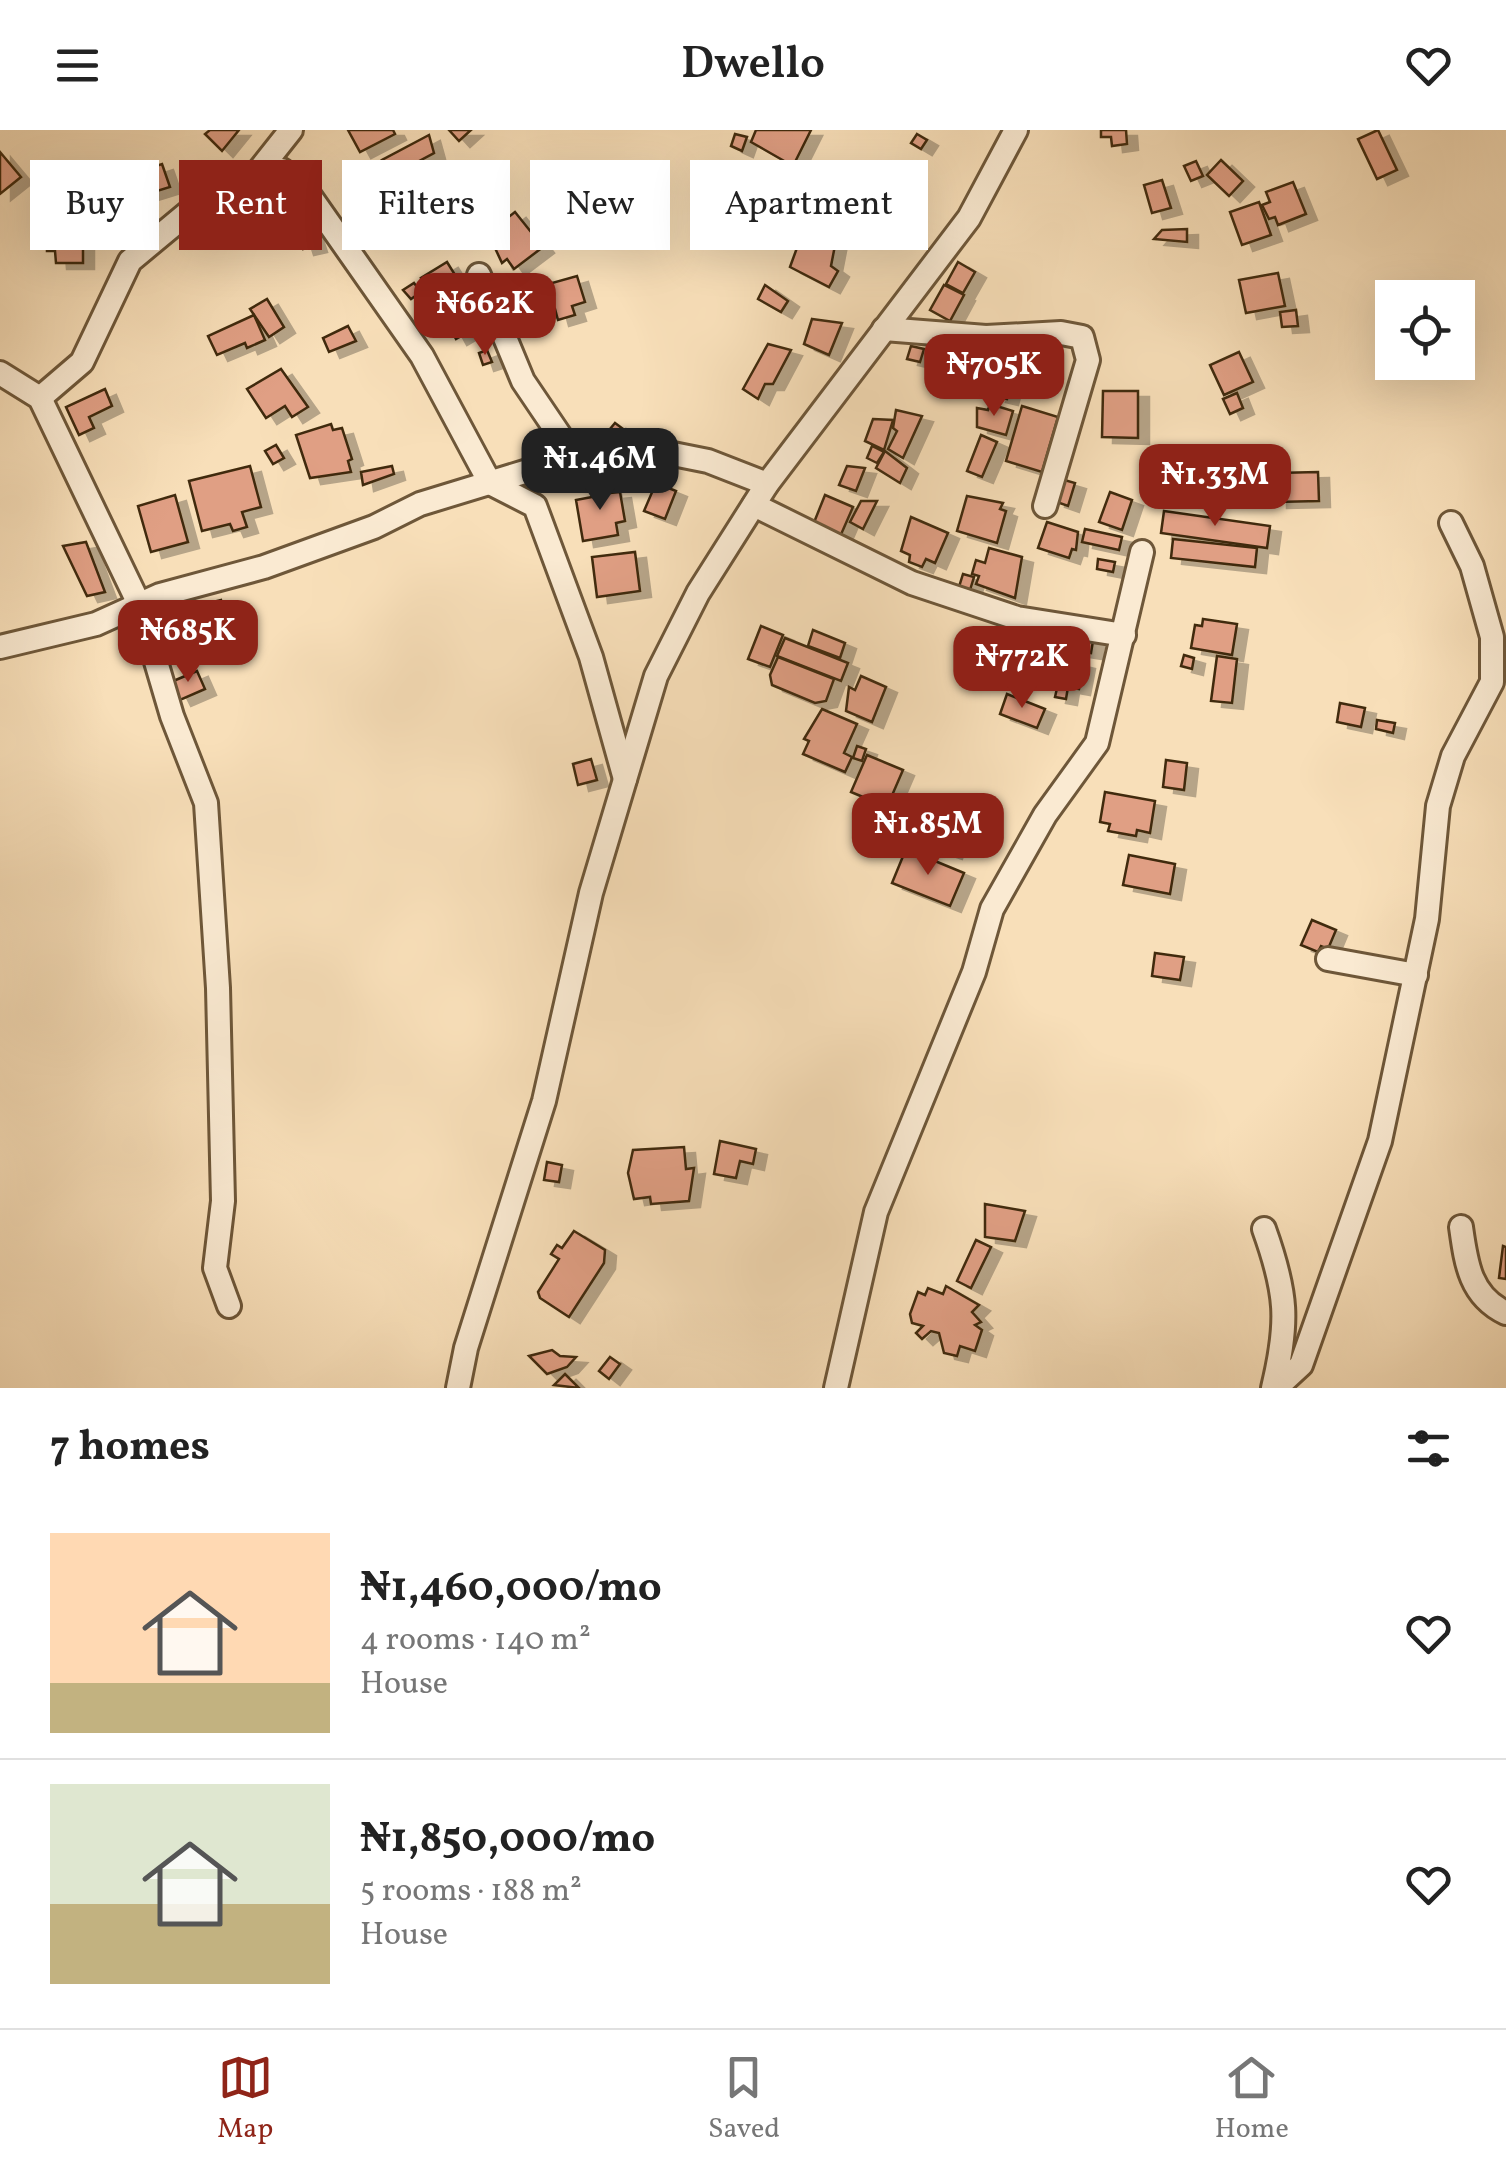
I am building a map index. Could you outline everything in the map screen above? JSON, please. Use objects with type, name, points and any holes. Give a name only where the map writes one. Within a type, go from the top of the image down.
[{"type":"street","points":[[267,160],[291,130]]},
{"type":"street","points":[[458,1388],[466,1348],[544,1102],[591,894],[646,700],[661,664],[698,593],[767,484],[969,218],[1016,130]]},
{"type":"street","points":[[322,213],[422,356],[490,483],[535,506],[590,657],[625,780]]},
{"type":"street","points":[[40,398],[82,362],[130,261],[179,220]]},
{"type":"street","points":[[479,274],[524,381],[571,452]]},
{"type":"street","points":[[884,329],[986,338],[1061,333],[1082,337],[1088,360],[1045,506]]},
{"type":"street","points":[[0,373],[40,398],[140,604],[172,716],[206,803],[218,988],[223,1201],[215,1268],[230,1306]]},
{"type":"street","points":[[0,647],[96,624],[140,604],[264,567],[374,527],[420,504],[571,452],[668,453],[708,461],[767,484]]},
{"type":"street","points":[[754,505],[912,584],[1017,618],[1124,634]]},
{"type":"street","points":[[1274,1388],[1301,1364],[1380,1141],[1427,919],[1438,806],[1453,756],[1492,682],[1492,637],[1472,566],[1451,523]]},
{"type":"street","points":[[836,1388],[876,1212],[961,1006],[992,909],[1045,815],[1097,743],[1142,552]]},
{"type":"street","points":[[1328,959],[1416,975]]},
{"type":"street","points":[[1461,1227],[1466,1266],[1480,1297],[1506,1313]]},
{"type":"street","points":[[1264,1229],[1284,1284],[1284,1343],[1274,1388]]},
{"type":"building","points":[[210,130],[239,130],[222,151],[205,134]]},
{"type":"building","points":[[348,130],[393,130],[395,134],[360,152]]},
{"type":"building","points":[[449,130],[471,130],[459,141]]},
{"type":"building","points":[[756,130],[811,130],[796,160],[782,160],[751,142]]},
{"type":"building","points":[[1101,130],[1126,130],[1127,144],[1112,146],[1111,137],[1101,137]]},
{"type":"building","points":[[1378,130],[1397,170],[1377,179],[1358,139]]},
{"type":"building","points":[[735,134],[747,137],[742,151],[731,146]]},
{"type":"building","points":[[917,134],[927,140],[921,149],[911,143]]},
{"type":"building","points":[[429,135],[434,153],[421,160],[382,160]]},
{"type":"building","points":[[0,152],[21,177],[0,194]]},
{"type":"building","points":[[1221,160],[1243,181],[1229,196],[1207,175]]},
{"type":"building","points":[[1196,161],[1203,176],[1191,181],[1184,166]]},
{"type":"building","points":[[162,164],[170,187],[159,190]]},
{"type":"building","points":[[1162,180],[1171,208],[1152,213],[1144,185]]},
{"type":"building","points":[[1293,182],[1306,214],[1278,225],[1275,217],[1269,219],[1262,205],[1270,202],[1266,192]]},
{"type":"building","points":[[1259,202],[1271,235],[1242,245],[1230,212]]},
{"type":"building","points":[[515,212],[530,231],[530,250],[539,250],[514,269],[507,259],[502,263],[496,250],[510,250],[510,216]]},
{"type":"building","points":[[1187,229],[1187,242],[1154,239],[1162,230]]},
{"type":"building","points":[[83,250],[83,263],[56,263],[55,251],[47,251]]},
{"type":"building","points":[[796,250],[834,250],[831,266],[838,271],[829,287],[790,267]]},
{"type":"building","points":[[447,262],[457,278],[431,294],[421,278]]},
{"type":"building","points":[[958,262],[975,272],[963,293],[946,284]]},
{"type":"building","points":[[1278,273],[1285,306],[1246,313],[1239,280]]},
{"type":"building","points":[[577,276],[585,302],[572,306],[575,315],[558,320],[555,309],[541,313],[534,288]]},
{"type":"building","points":[[414,283],[421,292],[411,299],[403,290]]},
{"type":"building","points":[[765,285],[788,301],[781,312],[758,299]]},
{"type":"building","points":[[944,285],[964,295],[950,321],[930,310]]},
{"type":"building","points":[[267,299],[284,327],[269,337],[250,309]]},
{"type":"building","points":[[1296,310],[1298,326],[1282,327],[1280,312]]},
{"type":"building","points":[[254,315],[265,340],[247,348],[245,343],[217,355],[208,336]]},
{"type":"building","points":[[812,319],[842,323],[829,355],[804,344]]},
{"type":"building","points":[[460,322],[466,333],[456,339],[450,328]]},
{"type":"building","points":[[348,326],[356,341],[329,352],[323,338]]},
{"type":"building","points":[[768,344],[791,350],[773,384],[765,384],[758,399],[743,389]]},
{"type":"building","points":[[911,346],[924,349],[920,362],[907,359]]},
{"type":"building","points":[[487,350],[492,362],[483,365],[479,353]]},
{"type":"building","points":[[1239,352],[1253,382],[1224,395],[1210,365]]},
{"type":"building","points":[[281,369],[308,407],[292,417],[285,406],[266,418],[247,389]]},
{"type":"building","points":[[999,385],[1010,388],[1007,399],[995,396]]},
{"type":"building","points":[[105,389],[112,406],[89,417],[94,428],[79,435],[66,407]]},
{"type":"building","points":[[1103,391],[1138,391],[1138,438],[1102,437]]},
{"type":"building","points":[[1237,393],[1243,408],[1230,414],[1223,399]]},
{"type":"building","points":[[990,404],[1013,411],[1006,435],[977,427],[977,408],[988,410]]},
{"type":"building","points":[[1022,406],[1058,417],[1042,472],[1006,461]]},
{"type":"building","points":[[896,410],[922,416],[903,458],[888,449],[897,431],[893,428]]},
{"type":"building","points":[[873,419],[893,420],[884,450],[865,441]]},
{"type":"building","points":[[615,423],[634,437],[624,450],[605,435]]},
{"type":"building","points":[[331,424],[333,430],[342,428],[352,459],[348,461],[351,472],[310,478],[296,435]]},
{"type":"building","points":[[981,435],[997,442],[982,477],[967,471]]},
{"type":"building","points":[[276,445],[284,458],[273,464],[265,451]]},
{"type":"building","points":[[872,446],[884,452],[877,463],[867,458]]},
{"type":"building","points":[[885,451],[907,468],[900,483],[876,468]]},
{"type":"building","points":[[1189,461],[1221,464],[1219,493],[1186,490]]},
{"type":"building","points":[[250,466],[261,507],[242,512],[247,527],[233,531],[230,524],[202,531],[189,481]]},
{"type":"building","points":[[392,466],[394,474],[363,485],[361,472]]},
{"type":"building","points":[[847,466],[865,468],[856,491],[839,485]]},
{"type":"building","points":[[1318,472],[1319,501],[1276,502],[1276,473]]},
{"type":"building","points":[[1061,479],[1075,483],[1068,506],[1054,501]]},
{"type":"building","points":[[609,483],[611,493],[620,492],[625,521],[616,523],[618,535],[583,541],[576,500],[592,497],[590,487]]},
{"type":"building","points":[[656,483],[676,491],[665,519],[644,511]]},
{"type":"building","points":[[1110,492],[1132,500],[1122,530],[1099,522]]},
{"type":"building","points":[[175,495],[188,542],[151,552],[138,506]]},
{"type":"building","points":[[825,495],[853,507],[839,539],[813,525]]},
{"type":"building","points":[[967,496],[1003,503],[1000,509],[1006,511],[997,543],[957,531]]},
{"type":"building","points":[[861,501],[877,501],[863,529],[850,522]]},
{"type":"building","points":[[1164,511],[1270,526],[1267,548],[1161,533]]},
{"type":"building","points":[[911,517],[948,533],[935,563],[926,559],[922,567],[909,562],[910,555],[901,551]]},
{"type":"building","points":[[1047,522],[1078,532],[1076,550],[1072,549],[1069,558],[1038,548]]},
{"type":"building","points":[[1085,529],[1122,537],[1119,550],[1082,542]]},
{"type":"building","points":[[1173,539],[1257,548],[1255,567],[1171,558]]},
{"type":"building","points":[[86,542],[105,592],[87,596],[63,546]]},
{"type":"building","points":[[989,548],[1022,557],[1015,598],[976,584],[979,576],[972,574],[976,560],[985,563]]},
{"type":"building","points":[[635,552],[640,591],[597,597],[592,557]]},
{"type":"building","points":[[1098,559],[1115,562],[1113,572],[1097,569]]},
{"type":"building","points":[[963,574],[974,577],[970,590],[959,587]]},
{"type":"building","points":[[221,600],[225,617],[199,623],[197,606]]},
{"type":"building","points":[[1203,619],[1237,624],[1232,655],[1191,648],[1195,625],[1202,626]]},
{"type":"building","points":[[761,626],[783,635],[770,667],[748,659]]},
{"type":"building","points":[[1016,626],[1054,633],[1050,651],[1013,644]]},
{"type":"building","points":[[1058,629],[1094,635],[1091,653],[1072,650],[1069,669],[1052,666]]},
{"type":"building","points":[[813,630],[845,643],[840,658],[808,646]]},
{"type":"building","points":[[785,638],[848,663],[841,681],[777,656]]},
{"type":"building","points":[[1184,655],[1194,658],[1192,669],[1181,666]]},
{"type":"building","points":[[1217,656],[1237,659],[1232,703],[1211,701]]},
{"type":"building","points":[[778,657],[834,679],[826,701],[815,703],[772,685],[770,675]]},
{"type":"building","points":[[1071,660],[1084,663],[1079,689],[1068,687],[1066,699],[1055,697],[1058,684],[1049,682],[1052,667],[1069,671]]},
{"type":"building","points":[[197,671],[205,689],[180,700],[171,682]]},
{"type":"building","points":[[861,676],[886,687],[872,722],[846,711],[849,687],[855,690]]},
{"type":"building","points":[[1007,694],[1045,709],[1037,728],[1000,714]]},
{"type":"building","points":[[1340,703],[1365,708],[1361,727],[1337,722]]},
{"type":"building","points":[[822,709],[857,724],[844,753],[852,757],[845,772],[803,754],[809,741],[804,739]]},
{"type":"building","points":[[1377,720],[1395,723],[1393,733],[1376,729]]},
{"type":"building","points":[[857,746],[866,749],[862,761],[853,758]]},
{"type":"building","points":[[867,755],[903,770],[887,807],[851,792]]},
{"type":"building","points":[[591,759],[597,780],[578,785],[573,764]]},
{"type":"building","points":[[1166,760],[1187,763],[1184,790],[1163,787]]},
{"type":"building","points":[[1105,792],[1155,801],[1150,833],[1137,830],[1136,836],[1108,831],[1110,824],[1100,822]]},
{"type":"building","points":[[933,821],[959,829],[951,853],[925,844]]},
{"type":"building","points":[[906,849],[964,873],[950,906],[892,883]]},
{"type":"building","points":[[1129,855],[1175,864],[1170,894],[1123,885]]},
{"type":"building","points":[[1312,920],[1336,930],[1328,949],[1321,946],[1318,952],[1301,945]]},
{"type":"building","points":[[1155,953],[1184,957],[1180,980],[1152,976]]},
{"type":"building","points":[[720,1141],[756,1149],[753,1164],[740,1161],[736,1178],[714,1174]]},
{"type":"building","points":[[684,1147],[686,1169],[694,1168],[689,1201],[651,1204],[650,1197],[634,1199],[628,1173],[633,1150]]},
{"type":"building","points":[[547,1162],[562,1165],[559,1182],[544,1180]]},
{"type":"building","points":[[985,1204],[1025,1211],[1015,1241],[985,1237]]},
{"type":"building","points":[[574,1231],[605,1250],[604,1263],[569,1317],[540,1298],[538,1292],[559,1259],[551,1254],[557,1245],[562,1248]]},
{"type":"building","points":[[976,1240],[991,1247],[971,1288],[957,1281]]},
{"type":"building","points":[[1503,1246],[1506,1247],[1506,1279],[1499,1278]]},
{"type":"building","points":[[946,1286],[979,1305],[972,1312],[981,1322],[975,1325],[982,1330],[975,1351],[960,1346],[957,1356],[944,1353],[939,1333],[931,1331],[922,1339],[916,1333],[923,1326],[912,1323],[910,1314],[918,1292],[925,1295],[928,1288],[943,1294]]},
{"type":"building","points":[[552,1350],[560,1356],[576,1357],[567,1367],[547,1374],[529,1356]]},
{"type":"building","points":[[610,1357],[620,1364],[609,1379],[599,1371]]},
{"type":"building","points":[[565,1374],[579,1388],[554,1385]]}]
